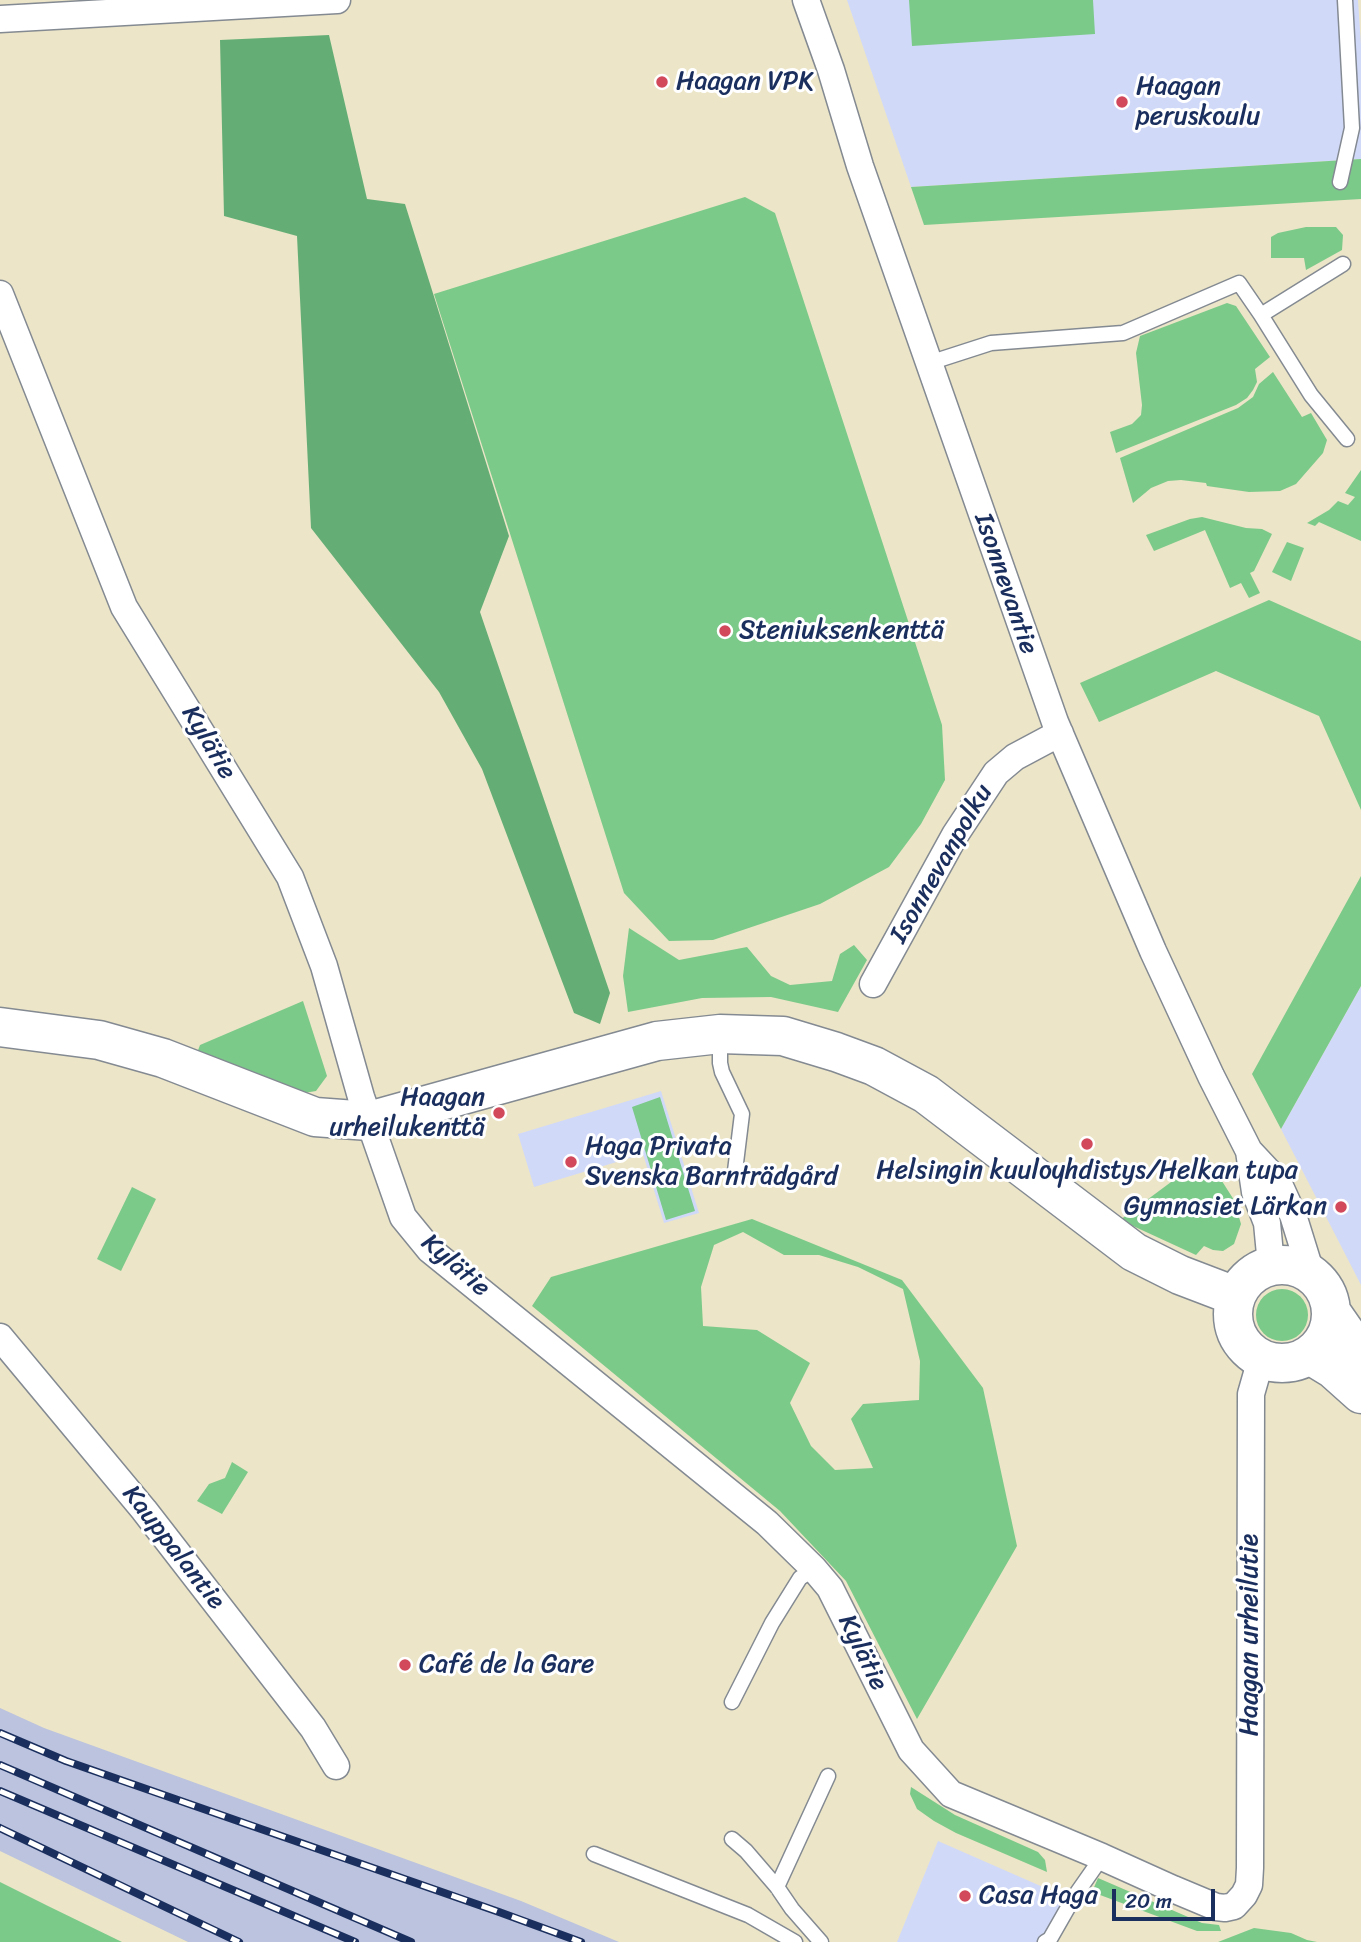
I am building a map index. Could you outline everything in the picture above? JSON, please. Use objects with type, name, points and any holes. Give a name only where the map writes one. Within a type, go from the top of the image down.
[{"type":"street","points":[[0,19],[337,0]]},
{"type":"street","name":"Isonnevantie","points":[[806,0],[831,70],[860,166],[1036,673],[1153,951],[1210,1076],[1249,1151],[1278,1182],[1293,1215],[1311,1273]]},
{"type":"street","name":"Kylätie","points":[[0,294],[124,607],[290,877],[324,966],[369,1121],[403,1217],[430,1250],[767,1523],[814,1569],[830,1588],[911,1750],[951,1794],[1216,1907],[1234,1906]]},
{"type":"street","name":"Isonnevanpolku","points":[[873,984],[955,835],[996,773],[1014,757],[1060,733]]},
{"type":"street","points":[[0,1027],[99,1040],[163,1058],[315,1116],[369,1121],[657,1041],[720,1034],[783,1036],[874,1066],[926,1094],[1134,1252],[1180,1275],[1235,1296]]},
{"type":"street","name":"Isonnevantie","points":[[1249,1151],[1255,1192],[1267,1223],[1271,1265]]},
{"type":"street","points":[[1285,1264],[1311,1273],[1322,1284],[1329,1298],[1332,1312],[1326,1336],[1310,1355],[1295,1362],[1278,1363],[1261,1359],[1248,1351],[1233,1325],[1235,1296],[1244,1282],[1271,1265],[1285,1264]]},
{"type":"street","points":[[1332,1312],[1361,1350]]},
{"type":"street","name":"Kauppalantie","points":[[0,1337],[144,1510],[313,1728],[336,1766]]},
{"type":"street","points":[[1310,1355],[1333,1369],[1361,1394]]},
{"type":"street","name":"Haagan urheilutie","points":[[1234,1906],[1249,1885],[1250,1868],[1251,1394],[1261,1359]]},
{"type":"lane","points":[[1340,182],[1352,128],[1345,0]]},
{"type":"lane","points":[[1261,315],[1342,264]]},
{"type":"lane","points":[[929,363],[991,343],[1123,333],[1238,283],[1311,395],[1347,439]]},
{"type":"lane","points":[[720,1034],[722,1072],[741,1114],[735,1171]]},
{"type":"lane","points":[[732,1702],[772,1623],[800,1578],[814,1569]]},
{"type":"lane","points":[[777,1887],[828,1776]]},
{"type":"lane","points":[[732,1839],[746,1851],[821,1942]]},
{"type":"lane","points":[[594,1854],[748,1915],[795,1942]]},
{"type":"lane","points":[[1045,1942],[1050,1939],[1073,1897],[1102,1857]]},
{"type":"shaded area","name":"Haagan peruskoulu","points":[[847,0],[1358,0],[1361,45],[1361,159],[911,187]]},
{"type":"shaded area","name":"Gymnasiet Lärkan","points":[[1361,986],[1361,1285],[1281,1129]]},
{"type":"shaded area","name":"Haga Privata Svenska Barnträdgård","points":[[661,1091],[699,1213],[664,1223],[643,1154],[534,1187],[518,1134]]},
{"type":"shaded area","points":[[0,1708],[44,1728],[521,1901],[619,1942],[188,1942],[0,1851]]},
{"type":"shaded area","points":[[938,1841],[1068,1898],[1048,1937],[1038,1942],[897,1942]]},
{"type":"green space","points":[[909,0],[1093,0],[1095,34],[912,46]]},
{"type":"green space","points":[[329,35],[367,199],[405,204],[509,536],[480,612],[610,993],[600,1024],[574,1013],[482,769],[439,692],[311,528],[297,236],[224,216],[220,40]]},
{"type":"green space","points":[[1361,159],[1361,199],[924,225],[911,187]]},
{"type":"green space","name":"Steniuksenkenttä","points":[[745,197],[775,213],[942,725],[945,780],[921,824],[889,867],[820,904],[713,940],[669,941],[624,893],[434,294]]},
{"type":"green space","points":[[1306,227],[1336,227],[1343,235],[1342,250],[1306,270],[1304,258],[1271,258],[1271,237]]},
{"type":"green space","points":[[1227,303],[1236,306],[1270,357],[1255,369],[1257,382],[1253,390],[1236,405],[1116,453],[1110,432],[1132,424],[1141,415],[1136,353],[1140,336]]},
{"type":"green space","points":[[1273,372],[1302,417],[1311,413],[1327,440],[1323,453],[1296,484],[1280,491],[1249,492],[1207,486],[1206,483],[1168,481],[1151,488],[1133,503],[1120,458],[1238,408],[1253,397],[1259,384]]},
{"type":"green space","points":[[1361,470],[1361,541],[1319,522],[1315,526],[1307,523],[1329,510],[1338,501],[1348,505],[1355,497],[1345,493]]},
{"type":"green space","points":[[1202,517],[1246,528],[1262,529],[1272,534],[1254,571],[1250,573],[1260,593],[1249,598],[1241,583],[1230,588],[1205,530],[1154,551],[1146,535]]},
{"type":"green space","points":[[1287,542],[1304,548],[1291,581],[1272,572]]},
{"type":"green space","points":[[1269,600],[1361,641],[1361,810],[1319,716],[1216,671],[1099,722],[1080,683]]},
{"type":"green space","points":[[1361,876],[1361,986],[1281,1129],[1252,1074]]},
{"type":"green space","points":[[629,928],[679,960],[747,947],[771,976],[790,985],[832,981],[840,954],[854,945],[867,960],[838,1012],[771,997],[702,998],[628,1012],[623,976]]},
{"type":"green space","points":[[303,1001],[327,1076],[316,1091],[304,1093],[197,1053],[200,1045]]},
{"type":"green space","points":[[660,1097],[695,1211],[666,1220],[632,1107]]},
{"type":"green space","points":[[1206,1156],[1234,1200],[1241,1224],[1234,1244],[1223,1251],[1204,1246],[1196,1255],[1120,1220]]},
{"type":"green space","points":[[132,1187],[156,1199],[121,1271],[97,1259]]},
{"type":"green space","points":[[752,1219],[902,1280],[983,1388],[1017,1546],[917,1719],[846,1581],[780,1511],[532,1306],[551,1277]],"holes":[[[743,1232],[784,1255],[819,1255],[858,1267],[903,1289],[920,1361],[919,1400],[863,1404],[851,1419],[873,1468],[835,1470],[811,1446],[790,1403],[810,1363],[757,1330],[703,1326],[701,1287],[714,1245]]]},
{"type":"green space","points":[[1282,1289],[1292,1291],[1300,1297],[1306,1305],[1306,1325],[1300,1333],[1292,1339],[1282,1341],[1272,1339],[1264,1333],[1258,1325],[1256,1315],[1258,1305],[1264,1297],[1272,1291]]},
{"type":"green space","points":[[232,1462],[248,1472],[222,1514],[197,1501],[209,1484],[225,1478]]},
{"type":"green space","points":[[911,1787],[955,1815],[1038,1852],[1045,1860],[1047,1872],[934,1821],[917,1809],[910,1794]]},
{"type":"green space","points":[[1098,1878],[1202,1923],[1219,1925],[1221,1931],[1197,1931],[1092,1892]]},
{"type":"green space","points":[[0,1882],[48,1906],[122,1942],[0,1942]]},
{"type":"green space","points":[[1254,1928],[1291,1933],[1317,1942],[1218,1942]]},
{"type":"railway","points":[[0,1733],[66,1761],[581,1942]]},
{"type":"railway","points":[[0,1765],[411,1942]]},
{"type":"railway","points":[[0,1791],[355,1942]]},
{"type":"railway","points":[[0,1828],[239,1942]]},
{"type":"place","name":"Haagan VPK","points":[[662,82]]},
{"type":"place","name":"Haagan peruskoulu","points":[[1122,102]]},
{"type":"place","name":"Steniuksenkenttä","points":[[725,631]]},
{"type":"place","name":"Haagan urheilukenttä","points":[[499,1113]]},
{"type":"place","name":"Helsingin kuuloyhdistys/Helkan tupa","points":[[1087,1144]]},
{"type":"place","name":"Haga Privata Svenska Barnträdgård","points":[[571,1162]]},
{"type":"place","name":"Gymnasiet Lärkan","points":[[1341,1207]]},
{"type":"place","name":"Café de la Gare","points":[[405,1665]]},
{"type":"place","name":"Casa Haga","points":[[965,1896]]}]
